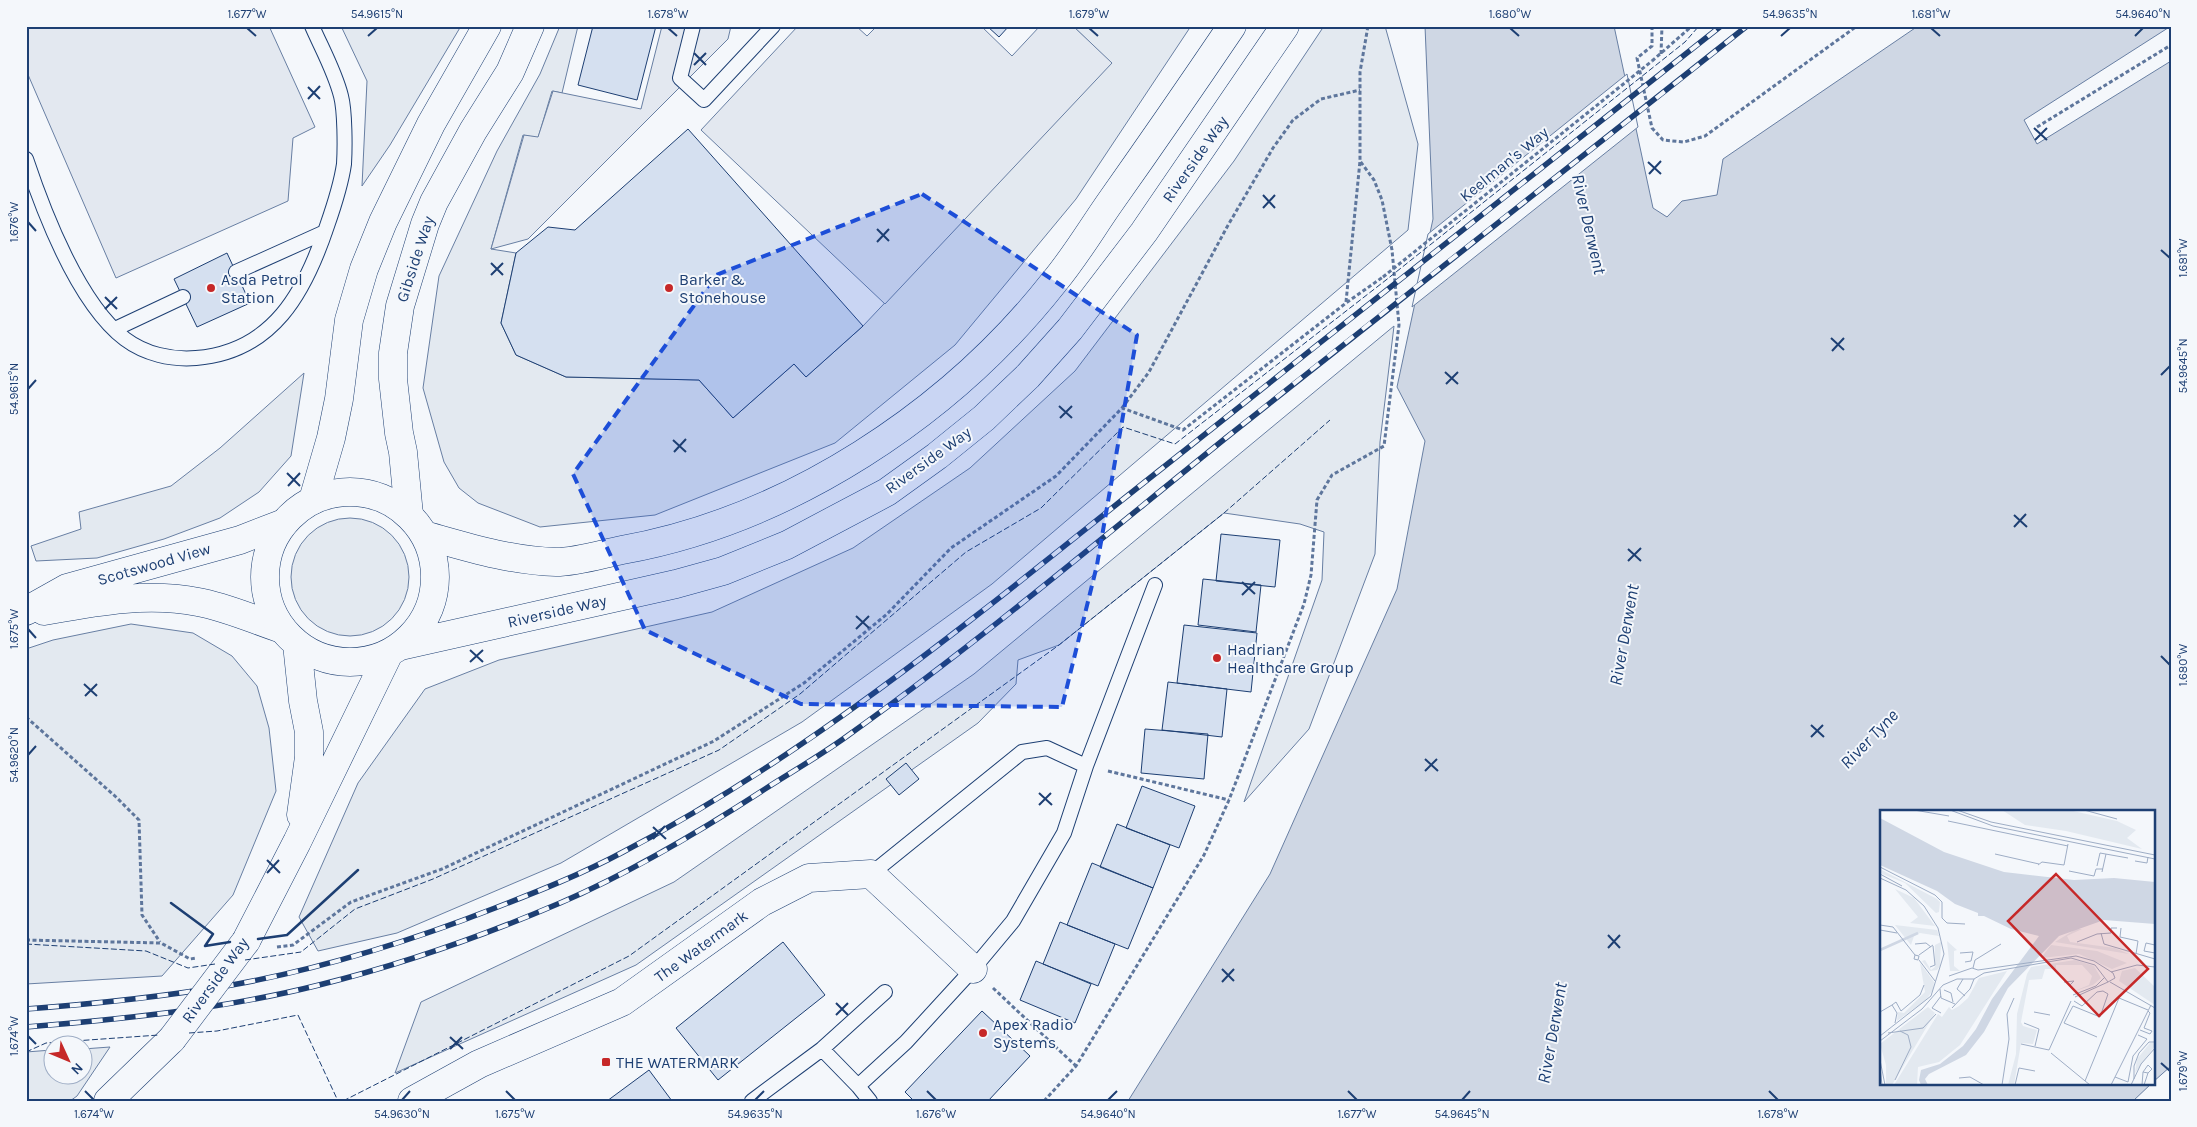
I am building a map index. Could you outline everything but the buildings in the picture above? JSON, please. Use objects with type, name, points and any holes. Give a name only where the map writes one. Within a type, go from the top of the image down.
[{"type":"main road","points":[[313,500],[332,438],[340,398],[349,320],[364,269],[383,222],[427,132],[487,26]]},
{"type":"main road","name":"Gibside Way","points":[[417,525],[399,433],[393,379],[393,353],[400,306],[425,224],[434,202],[473,131],[510,72],[530,26]]},
{"type":"main road","points":[[417,525],[433,558],[435,582],[430,606],[418,628],[395,649],[366,660],[342,662],[318,656],[290,636],[271,609],[265,587],[266,565],[272,543],[284,523],[313,500],[338,493],[364,493],[388,501],[417,525],[497,555],[558,562],[666,543],[771,504],[869,451],[915,418],[972,372],[1014,329],[1055,282],[1232,26]]},
{"type":"main road","name":"Riverside Way","points":[[108,1101],[172,1039],[246,940],[395,649],[676,584],[723,570],[787,545],[894,487],[937,456],[984,418],[1028,376],[1070,329],[1144,232],[1285,26]]},
{"type":"main road","name":"Scotswood View","points":[[26,610],[67,588],[240,540],[284,523]]},
{"type":"main road","name":"Scotswood View","points":[[26,614],[100,601],[130,598],[167,599],[198,602],[290,636]]},
{"type":"main road","name":"Riverside Way","points":[[290,636],[309,732],[309,757],[297,842]]},
{"type":"main road","points":[[871,874],[973,969]]},
{"type":"main road","name":"The Watermark","points":[[412,1101],[479,1064],[622,1002],[762,902],[809,878],[871,874]]},
{"type":"lane","points":[[26,159],[76,280],[100,313],[125,339],[155,355],[184,359],[212,357],[238,348],[265,333],[284,314],[302,289],[337,197],[344,164],[341,97],[312,26]]},
{"type":"lane","points":[[693,26],[680,78],[704,100],[773,26]]},
{"type":"lane","points":[[236,272],[325,232]]},
{"type":"lane","points":[[115,329],[182,297]]},
{"type":"lane","points":[[858,1086],[906,1042],[973,969],[1013,921],[1064,833],[1086,766],[1154,585]]},
{"type":"lane","points":[[871,874],[1022,752],[1047,748],[1086,766]]},
{"type":"lane","points":[[752,1101],[822,1050],[885,992]]},
{"type":"lane","points":[[822,1050],[858,1086],[870,1101]]},
{"type":"path","points":[[1346,303],[1360,161],[1360,72],[1368,26]]},
{"type":"path","points":[[1652,26],[1652,46],[1638,58],[1652,128],[1663,140],[1684,142],[1705,136],[1857,26]]},
{"type":"path","points":[[1661,54],[1662,26]]},
{"type":"path","name":"Keelman's Way","points":[[1122,408],[1183,430],[1346,303],[1383,277],[1661,54],[1692,26]]},
{"type":"path","points":[[2037,127],[2171,45]]},
{"type":"path","points":[[351,902],[442,869],[714,741],[804,683],[887,614],[951,548],[1056,476],[1122,408],[1149,372],[1227,227],[1273,148],[1293,120],[1320,99],[1360,90]]},
{"type":"path","points":[[1044,1101],[1076,1066],[1204,855],[1229,800],[1304,604],[1311,575],[1317,500],[1332,475],[1384,446],[1399,324],[1392,250],[1382,200],[1374,180],[1360,161]]},
{"type":"path","points":[[26,717],[116,797],[139,820],[142,915],[161,943],[26,940]]},
{"type":"path","points":[[1086,766],[1229,800]]},
{"type":"path","points":[[973,969],[1076,1066]]},
{"type":"highlighted area","points":[[922,194],[1137,335],[1097,565],[1062,707],[801,704],[645,630],[573,474],[716,275]]},
{"type":"shaded area","points":[[26,26],[269,26],[315,127],[293,138],[288,201],[116,278],[26,70]]},
{"type":"shaded area","points":[[341,26],[461,26],[390,145],[362,186],[367,81]]},
{"type":"shaded area","points":[[560,26],[578,26],[562,93],[552,91],[538,138],[523,135],[491,249],[516,253],[501,323],[516,355],[566,377],[699,380],[733,418],[794,364],[806,377],[863,326],[1111,63],[1073,26],[1191,26],[1076,199],[955,345],[835,443],[655,515],[540,527],[478,503],[459,488],[444,462],[423,388],[439,276],[497,151],[540,74]]},
{"type":"shaded area","points":[[662,26],[731,26],[728,39],[528,239],[491,249],[524,135],[538,137],[553,91],[641,109]]},
{"type":"shaded area","points":[[798,26],[856,26],[867,36],[877,26],[981,26],[1012,56],[1040,26],[1073,26],[1112,63],[885,304],[701,130]]},
{"type":"shaded area","points":[[1324,26],[1385,26],[1418,144],[1408,230],[992,584],[802,722],[561,863],[397,933],[318,951],[299,917],[358,783],[425,689],[499,660],[712,612],[853,548],[970,468],[1075,371],[1234,161]]},
{"type":"shaded area","points":[[1394,326],[1380,442],[1375,554],[1309,729],[1244,802],[1322,580],[1324,532],[1300,524],[1224,513],[1059,645],[1018,660],[1016,684],[978,723],[636,965],[395,1073],[421,1002],[674,882],[974,674]]},
{"type":"shaded area","points":[[304,373],[291,456],[259,492],[220,518],[164,539],[97,558],[36,561],[31,546],[81,529],[79,512],[171,486],[220,448]]},
{"type":"shaded area","points":[[350,518],[362,519],[373,523],[392,535],[404,554],[408,565],[408,589],[404,600],[392,619],[373,631],[362,635],[350,636],[338,635],[327,631],[308,619],[296,600],[292,589],[291,577],[292,565],[296,554],[308,535],[327,523],[338,519]]},
{"type":"shaded area","points":[[131,624],[193,633],[232,656],[257,686],[269,728],[276,791],[233,895],[162,976],[26,984],[26,649],[53,640]]},
{"type":"shaded area","points":[[110,1047],[92,1074],[92,1048]]},
{"type":"shaded area","points":[[42,1051],[42,1084],[85,1084],[77,1096],[70,1101],[26,1101],[26,1052]]},
{"type":"water","points":[[1425,26],[1614,26],[1653,208],[1667,217],[1682,201],[1717,195],[1723,159],[1918,26],[2171,26],[2171,1066],[2154,1081],[2154,810],[1880,810],[1880,1084],[2151,1084],[2133,1101],[1128,1101],[1270,874],[1397,589],[1425,441],[1397,387],[1433,219]]},
{"type":"pier","points":[[2171,26],[2171,61],[2037,144],[2024,120]]},
{"type":"pier","points":[[1627,74],[1638,127],[1412,307],[1428,234]]},
{"type":"railway","points":[[26,1009],[126,1000],[226,986],[295,972],[362,954],[462,920],[560,882],[623,852],[696,811],[768,767],[906,670],[1721,26]]},
{"type":"railway","points":[[26,1027],[136,1017],[210,1007],[319,985],[380,968],[471,938],[560,903],[639,865],[690,836],[829,749],[898,699],[1041,588],[1292,385],[1747,26]]},
{"type":"fence","points":[[245,960],[301,952],[355,909],[433,879],[719,750],[800,694],[966,552],[1041,508],[1123,427],[1175,444],[1386,280],[1685,42],[1699,26]]},
{"type":"fence","points":[[343,1101],[629,956],[1059,645],[1224,513],[1330,420]]},
{"type":"fence","points":[[26,944],[146,951],[188,968],[215,964]]},
{"type":"fence","points":[[189,1033],[217,1031],[298,1015],[338,1101]]},
{"type":"fence","points":[[26,1052],[46,1043],[159,1035]]},
{"type":"wall","points":[[258,939],[287,935],[358,870]]},
{"type":"wall","points":[[171,903],[213,934],[205,946],[230,942]]},
{"type":"place","name":"Asda Petrol Station","points":[[211,288]]},
{"type":"place","name":"Barker & Stonehouse","points":[[669,288]]},
{"type":"place","name":"Hadrian Healthcare Group","points":[[1217,658]]},
{"type":"place","name":"Apex Radio Systems","points":[[983,1033]]},
{"type":"place","name":"THE WATERMARK","points":[[606,1062]]},
{"type":"water label","name":"River Derwent","points":[[1589,224]]},
{"type":"water label","name":"River Derwent","points":[[1624,635]]},
{"type":"water label","name":"River Tyne","points":[[1869,739]]},
{"type":"water label","name":"River Derwent","points":[[1552,1033]]}]
